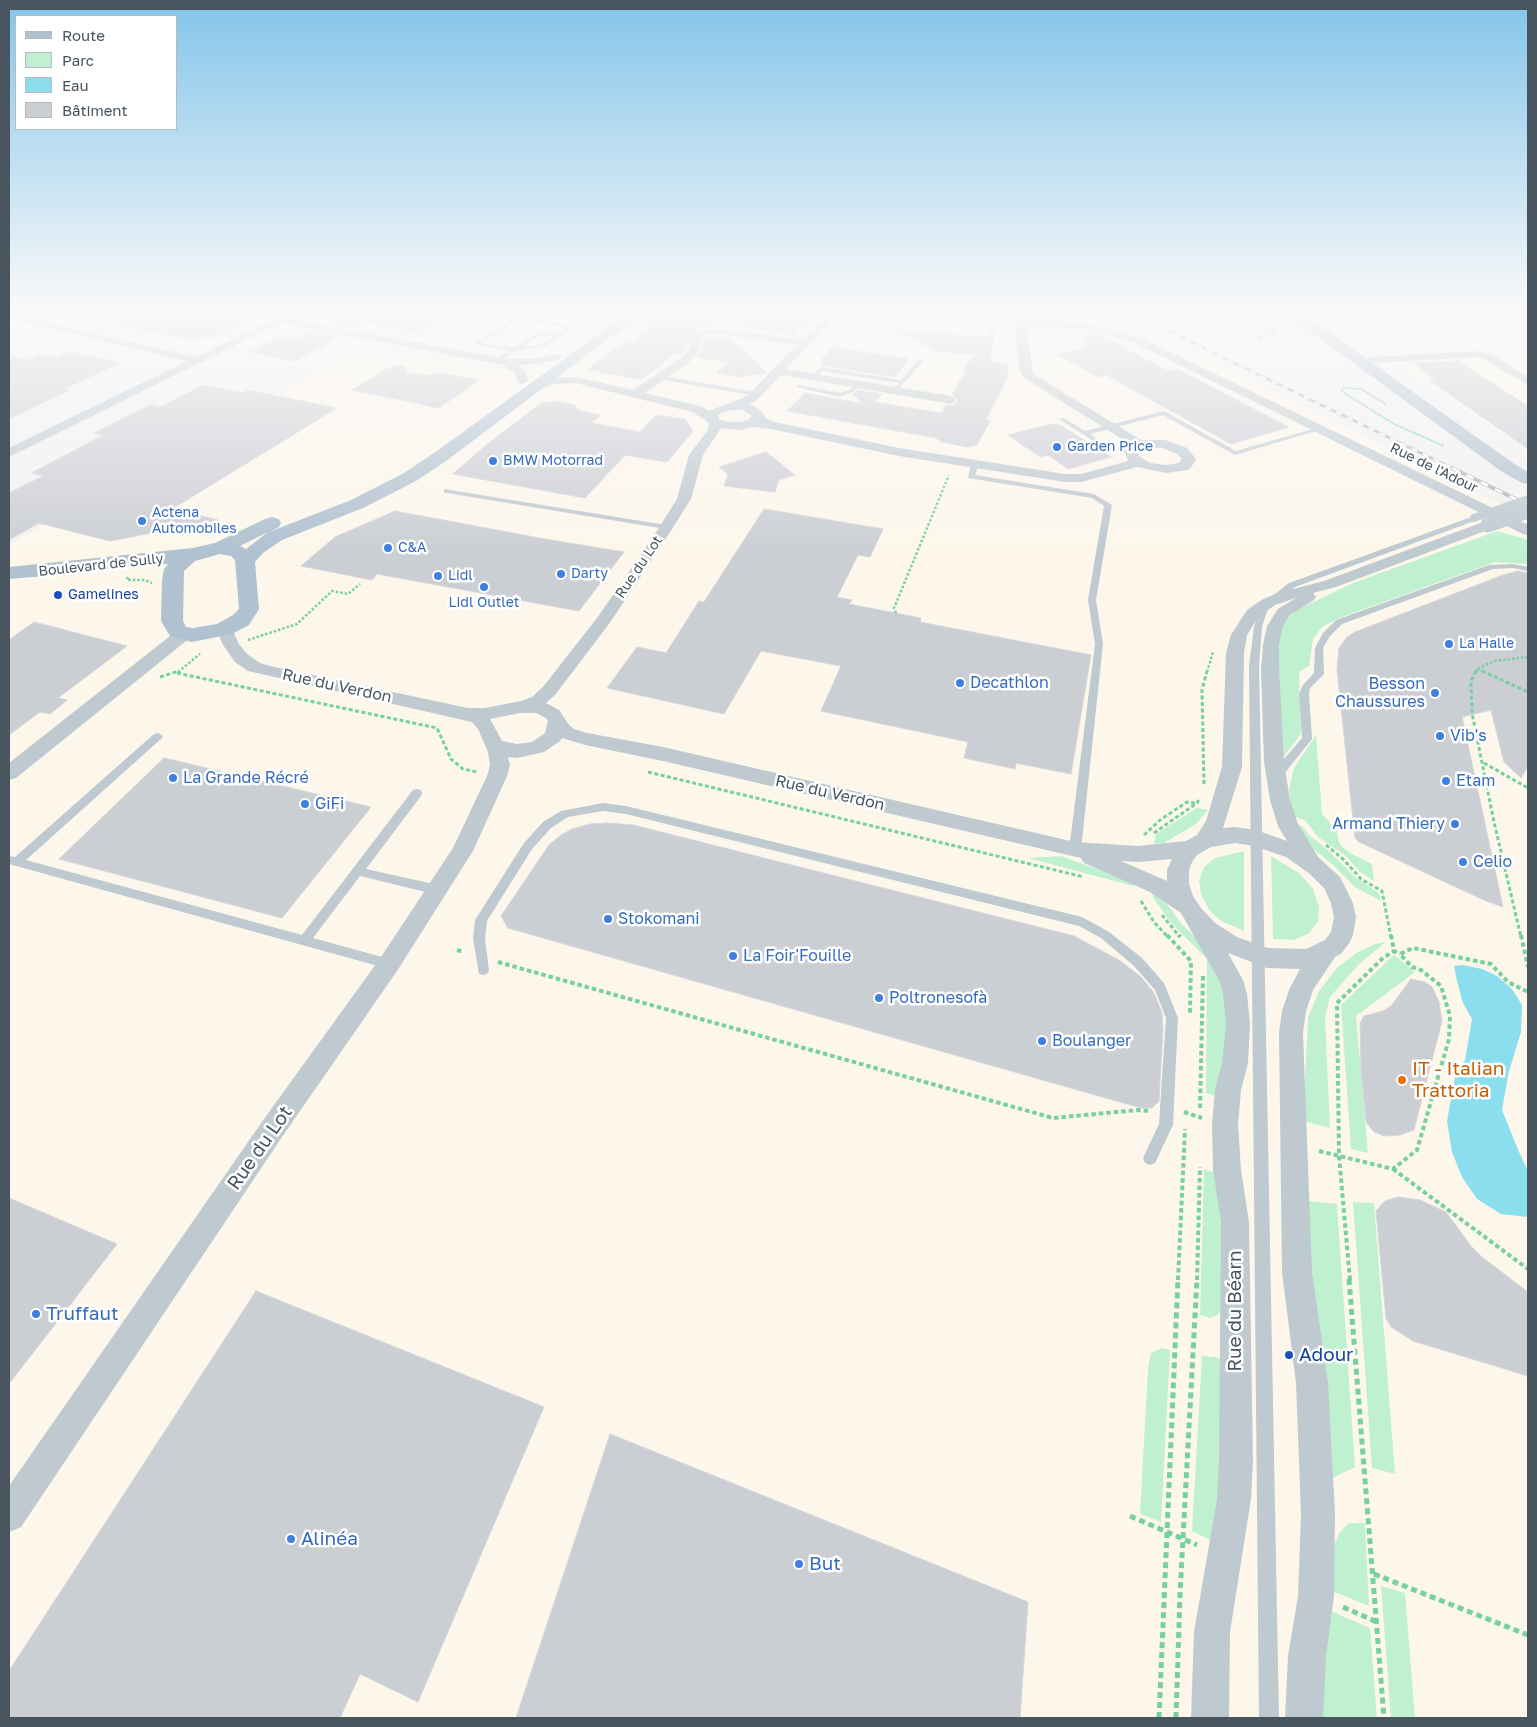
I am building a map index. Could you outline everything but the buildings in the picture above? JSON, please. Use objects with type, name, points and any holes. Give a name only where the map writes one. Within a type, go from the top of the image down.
[{"type":"main road","points":[[220,548],[241,553],[246,561],[249,609],[241,620],[224,629],[202,634],[185,633],[174,627],[172,621],[172,580],[177,566],[193,554],[220,548],[262,527],[331,502],[363,487],[418,455],[514,394]]},
{"type":"main road","points":[[246,561],[262,544],[275,536],[357,504],[410,476],[517,394]]},
{"type":"main road","points":[[1405,394],[1507,467],[1528,479]]},
{"type":"main road","points":[[1419,394],[1528,472]]},
{"type":"main road","name":"Boulevard de Sully","points":[[9,572],[69,568],[136,558],[166,558],[193,554]]},
{"type":"main road","name":"Boulevard de Sully","points":[[9,588],[129,573],[149,574],[172,580]]},
{"type":"street","points":[[9,452],[128,394]]},
{"type":"street","points":[[628,394],[696,409],[718,418],[754,404],[762,394]]},
{"type":"street","points":[[925,394],[950,400]]},
{"type":"street","points":[[1057,394],[1139,444]]},
{"type":"street","name":"Rue de l'Adour","points":[[1244,394],[1316,430],[1437,485],[1528,531]]},
{"type":"street","points":[[754,404],[762,421],[771,424],[878,448],[956,461],[973,470],[1041,481],[1080,478],[1138,462],[1166,469],[1183,467],[1189,459],[1187,455],[1174,447],[1156,443],[1139,444],[1131,450],[1131,454],[1138,462]]},
{"type":"street","points":[[741,426],[756,420],[754,404]]},
{"type":"street","points":[[718,418],[722,429],[771,424]]},
{"type":"street","name":"Rue du Lot","points":[[524,706],[538,701],[549,691],[603,621],[684,499],[696,455],[718,418]]},
{"type":"street","points":[[1188,920],[1178,877],[1180,864],[1216,823],[1232,767],[1235,653],[1239,635],[1253,613],[1269,602],[1330,584],[1528,511]]},
{"type":"street","points":[[1304,1718],[1307,1656],[1314,1620],[1316,1596],[1318,1514],[1312,1383],[1297,1272],[1291,1033],[1294,1011],[1308,974],[1342,935],[1345,923],[1344,910],[1336,889],[1299,846],[1284,817],[1276,776],[1272,734],[1270,669],[1272,633],[1284,612],[1330,584]]},
{"type":"street","name":"Rue du Verdon","points":[[224,629],[231,645],[241,658],[254,667],[468,714]]},
{"type":"street","points":[[9,773],[185,633]]},
{"type":"street","points":[[549,691],[548,706],[554,716],[567,733],[585,739]]},
{"type":"street","points":[[468,714],[485,714],[524,706],[539,707],[554,716]]},
{"type":"street","points":[[492,739],[492,723],[505,711]]},
{"type":"street","points":[[468,714],[478,718],[492,739],[500,759],[498,774]]},
{"type":"street","points":[[498,774],[511,760],[534,748],[555,733],[554,716]]},
{"type":"street","points":[[492,739],[507,750],[534,748],[585,739]]},
{"type":"street","name":"Rue du Verdon","points":[[585,739],[664,754],[1075,850],[1138,854],[1197,845],[1221,836],[1256,838],[1293,851],[1318,868]]},
{"type":"street","name":"Rue du Lot","points":[[9,1514],[273,1128],[389,964],[438,890],[462,851],[498,774]]},
{"type":"street","name":"Rue du Verdon","points":[[1075,850],[1146,880],[1176,897],[1188,920],[1208,929],[1228,944],[1258,956],[1284,960],[1300,960],[1326,952]]},
{"type":"street","name":"Rue du Béarn","points":[[1188,920],[1222,963],[1235,994],[1238,1024],[1237,1050],[1228,1090],[1208,1123],[1227,1170],[1234,1222],[1236,1462],[1234,1499],[1212,1632],[1210,1718]]},
{"type":"lane","points":[[717,394],[754,404]]},
{"type":"lane","points":[[1084,433],[1164,413],[1234,453],[1316,430]]},
{"type":"lane","points":[[1062,419],[1101,444]]},
{"type":"lane","points":[[1041,481],[1094,496],[1108,505],[1092,600],[1099,644],[1075,850]]},
{"type":"lane","points":[[447,491],[666,527]]},
{"type":"lane","points":[[1269,1718],[1256,838],[1255,650],[1260,616],[1269,602],[1284,590],[1304,580],[1528,499]]},
{"type":"lane","points":[[1276,776],[1307,739],[1308,722],[1304,694],[1306,687],[1319,674],[1319,648],[1326,635],[1339,622],[1492,567],[1513,566],[1528,569]]},
{"type":"lane","points":[[13,861],[158,736]]},
{"type":"lane","points":[[304,940],[417,793]]},
{"type":"lane","points":[[483,964],[479,939],[481,920],[528,846],[547,825],[565,814],[603,807],[626,810],[1082,922],[1105,935],[1138,962],[1160,987],[1172,1018],[1166,1125],[1150,1158]]},
{"type":"lane","points":[[13,861],[389,964]]},
{"type":"lane","points":[[357,871],[438,890]]},
{"type":"path","points":[[1344,394],[1394,424],[1450,448]]},
{"type":"path","points":[[1369,394],[1390,406]]},
{"type":"path","points":[[896,614],[894,608],[956,461]]},
{"type":"path","points":[[249,640],[297,624],[332,591],[348,594],[360,584]]},
{"type":"path","points":[[1528,657],[1494,661],[1477,669],[1471,680],[1472,713],[1494,822],[1528,967]]},
{"type":"path","points":[[1477,669],[1528,692]]},
{"type":"path","points":[[177,673],[437,728],[451,759],[463,769],[498,774]]},
{"type":"path","points":[[1483,762],[1528,788]]},
{"type":"path","points":[[644,771],[1088,878]]},
{"type":"path","points":[[1146,880],[1152,902],[1188,920]]},
{"type":"path","points":[[1393,1169],[1417,1150],[1449,1039],[1450,1016],[1441,986],[1421,970],[1412,967],[1400,954],[1413,948],[1491,964],[1508,982],[1528,992]]},
{"type":"path","points":[[457,950],[483,964],[1053,1118],[1138,1110],[1186,1112],[1208,1123],[1203,971]]},
{"type":"path","points":[[1384,1718],[1374,1574],[1339,1156],[1336,1040],[1337,1004],[1371,969],[1394,951]]},
{"type":"path","points":[[1295,1145],[1393,1169],[1528,1269]]},
{"type":"path","points":[[1176,1718],[1200,1160]]},
{"type":"path","points":[[1159,1718],[1177,1326]]},
{"type":"path","points":[[1374,1574],[1461,1610],[1528,1634]]},
{"type":"shaded area","points":[[279,394],[1277,394],[1528,518],[1528,1718],[9,1718],[9,543]]},
{"type":"shaded area","points":[[1443,394],[1528,394],[1528,451]]},
{"type":"green space","points":[[1497,531],[1528,540],[1528,564],[1495,562],[1339,618],[1322,627],[1313,639],[1309,666],[1299,672],[1301,734],[1281,760],[1278,639],[1284,623],[1295,611],[1353,583]]},
{"type":"green space","points":[[1316,735],[1322,814],[1337,831],[1341,846],[1350,853],[1372,864],[1374,881],[1359,871],[1346,856],[1318,837],[1305,820],[1292,816],[1289,789],[1294,768]]},
{"type":"green space","points":[[1197,808],[1208,810],[1196,824],[1164,843],[1154,844],[1156,834]]},
{"type":"green space","points":[[1296,826],[1302,826],[1309,835],[1330,852],[1355,877],[1379,893],[1381,901],[1355,887],[1331,863],[1308,845]]},
{"type":"green space","points":[[1244,851],[1244,931],[1221,921],[1209,910],[1201,894],[1199,880],[1204,867],[1215,858]]},
{"type":"green space","points":[[1061,856],[1133,882],[1133,886],[1028,858]]},
{"type":"green space","points":[[1271,856],[1299,873],[1313,889],[1319,907],[1318,922],[1308,934],[1293,940],[1273,939]]},
{"type":"green space","points":[[1151,891],[1164,900],[1180,922],[1201,943],[1217,970],[1230,1014],[1219,1097],[1206,1093],[1207,959],[1172,924],[1154,899]]},
{"type":"green space","points":[[1386,942],[1359,964],[1330,997],[1325,1017],[1330,1128],[1303,1121],[1308,1018],[1319,991],[1337,968],[1356,953],[1375,944]]},
{"type":"green space","points":[[1394,955],[1415,972],[1356,1016],[1368,1153],[1351,1149],[1341,1005]]},
{"type":"green space","points":[[1204,1169],[1219,1174],[1226,1304],[1218,1315],[1210,1318],[1200,1315]]},
{"type":"green space","points":[[1308,1201],[1337,1204],[1355,1467],[1328,1480],[1313,1315]]},
{"type":"green space","points":[[1353,1202],[1374,1203],[1395,1474],[1372,1468]]},
{"type":"green space","points":[[1162,1348],[1170,1350],[1161,1522],[1140,1514],[1148,1369],[1151,1353]]},
{"type":"green space","points":[[1202,1356],[1224,1360],[1224,1469],[1212,1541],[1192,1531]]},
{"type":"green space","points":[[1349,1523],[1365,1523],[1369,1606],[1330,1590],[1331,1552],[1340,1532]]},
{"type":"green space","points":[[1381,1586],[1405,1593],[1415,1718],[1391,1718]]},
{"type":"green space","points":[[1331,1611],[1370,1628],[1377,1718],[1319,1718],[1319,1693]]},
{"type":"water","points":[[1463,965],[1482,969],[1497,976],[1512,989],[1522,1005],[1521,1032],[1509,1071],[1502,1110],[1528,1171],[1528,1217],[1501,1214],[1477,1199],[1462,1177],[1452,1152],[1447,1121],[1455,1077],[1465,1060],[1472,1019],[1463,1003],[1454,966]]},
{"type":"railway","points":[[1298,394],[1454,469]]},
{"type":"railway","points":[[1452,468],[1528,505]]},
{"type":"place","name":"Garden Price","points":[[1057,447]]},
{"type":"place","name":"BMW Motorrad","points":[[493,461]]},
{"type":"place","name":"Actena Automobiles","points":[[142,521]]},
{"type":"place","name":"C&A","points":[[388,548]]},
{"type":"place","name":"Darty","points":[[561,574]]},
{"type":"place","name":"Lidl","points":[[438,576]]},
{"type":"place","name":"Lidl Outlet","points":[[484,587]]},
{"type":"place","name":"Gamelines","points":[[58,595]]},
{"type":"place","name":"La Halle","points":[[1449,644]]},
{"type":"place","name":"Decathlon","points":[[960,683]]},
{"type":"place","name":"Besson Chaussures","points":[[1435,693]]},
{"type":"place","name":"Vib's","points":[[1440,736]]},
{"type":"place","name":"La Grande Récré","points":[[173,778]]},
{"type":"place","name":"Etam","points":[[1446,781]]},
{"type":"place","name":"GiFi","points":[[305,804]]},
{"type":"place","name":"Armand Thiery","points":[[1455,824]]},
{"type":"place","name":"Celio","points":[[1463,862]]},
{"type":"place","name":"Stokomani","points":[[608,919]]},
{"type":"place","name":"La Foir'Fouille","points":[[733,956]]},
{"type":"place","name":"Poltronesofà","points":[[879,998]]},
{"type":"place","name":"Boulanger","points":[[1042,1041]]},
{"type":"place","name":"IT - Italian Trattoria","points":[[1402,1080]]},
{"type":"place","name":"Truffaut","points":[[36,1314]]},
{"type":"place","name":"Adour","points":[[1289,1355]]},
{"type":"place","name":"Alinéa","points":[[291,1539]]},
{"type":"place","name":"But","points":[[799,1564]]}]
